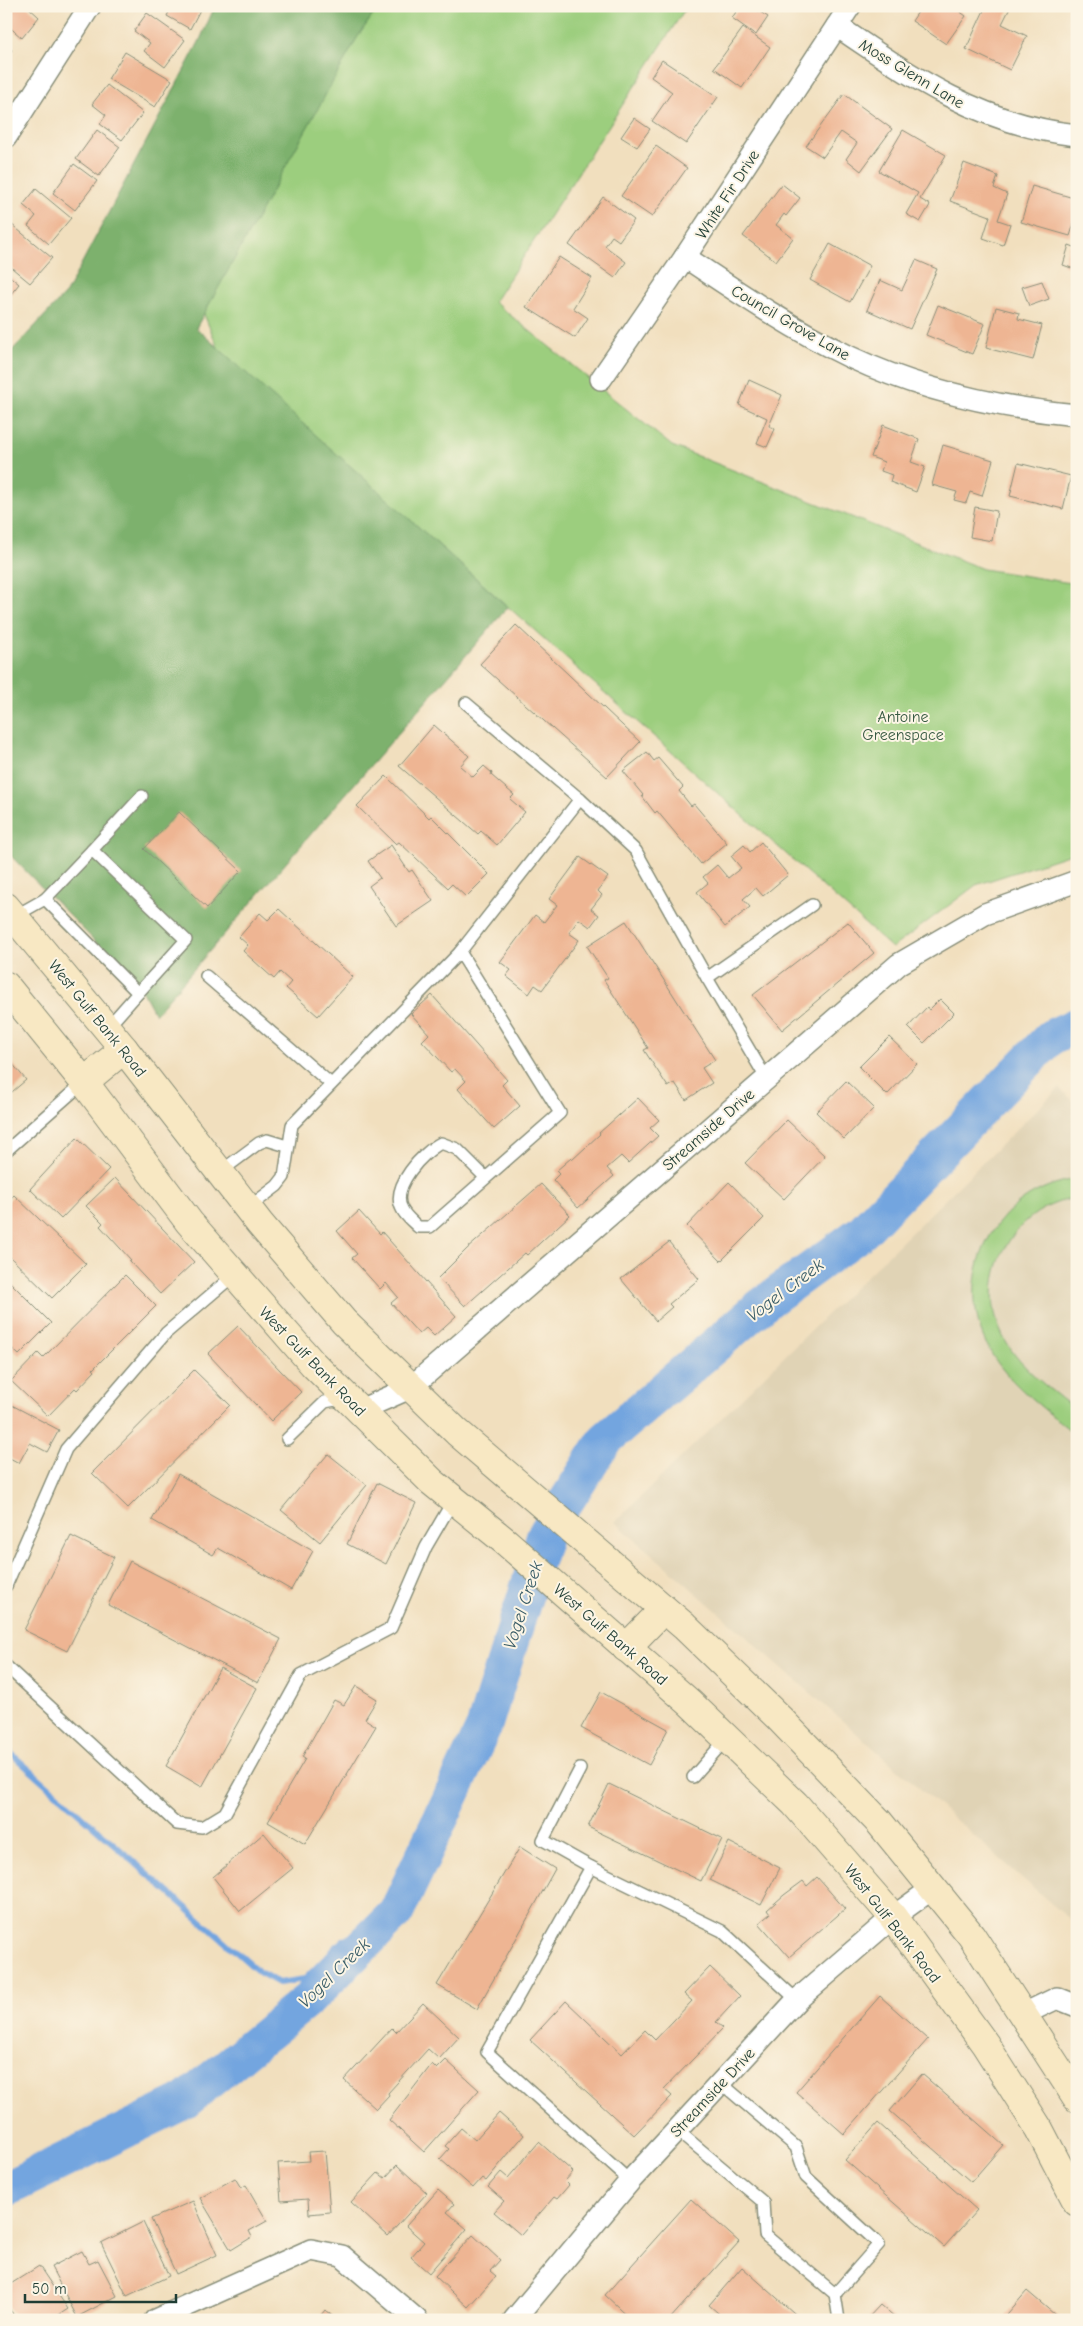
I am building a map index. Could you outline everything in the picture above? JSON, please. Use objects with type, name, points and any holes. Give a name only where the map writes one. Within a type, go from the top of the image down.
[{"type":"main road","name":"West Gulf Bank Road","points":[[10,911],[124,1049],[248,1208],[344,1322],[410,1388],[592,1549],[684,1626],[799,1739],[879,1822],[970,1935],[1024,2014],[1077,2098]]},
{"type":"main road","name":"West Gulf Bank Road","points":[[6,986],[84,1082],[189,1222],[313,1364],[432,1482],[506,1542],[626,1648],[727,1738],[795,1804],[893,1918],[984,2044],[1039,2129],[1073,2188]]},
{"type":"main road","points":[[84,1082],[124,1049]]},
{"type":"main road","points":[[626,1648],[664,1608]]},
{"type":"street","points":[[6,137],[90,6]]},
{"type":"street","name":"White Fir Drive","points":[[601,379],[685,257],[850,6]]},
{"type":"street","name":"Moss Glenn Lane","points":[[837,26],[899,69],[963,105],[1021,125],[1077,136]]},
{"type":"street","name":"Council Grove Lane","points":[[685,257],[801,332],[852,358],[937,389],[1021,408],[1077,415]]},
{"type":"street","name":"Streamside Drive","points":[[360,1410],[410,1388],[899,964],[985,914],[1077,880]]},
{"type":"street","name":"Streamside Drive","points":[[514,2320],[630,2181],[797,2000],[893,1918],[933,1888]]},
{"type":"street","points":[[1024,2014],[1057,1998],[1077,2006]]},
{"type":"street","points":[[154,2320],[310,2250],[342,2256],[417,2320]]},
{"type":"lane","points":[[466,703],[580,799],[636,851],[707,978],[766,1078]]},
{"type":"lane","points":[[10,911],[45,899],[142,796]]},
{"type":"lane","points":[[248,1208],[277,1186],[284,1177],[287,1146],[292,1125],[460,952],[580,799]]},
{"type":"lane","points":[[92,850],[186,940],[107,1028]]},
{"type":"lane","points":[[45,899],[138,993]]},
{"type":"lane","points":[[707,978],[812,905]]},
{"type":"lane","points":[[460,952],[560,1112],[486,1178],[430,1227],[418,1227],[401,1209],[400,1194],[407,1174],[429,1149],[441,1143],[457,1149],[486,1178]]},
{"type":"lane","points":[[206,976],[330,1084]]},
{"type":"lane","points":[[6,1151],[84,1082]]},
{"type":"lane","points":[[220,1172],[259,1143],[267,1140],[287,1146]]},
{"type":"lane","points":[[6,1586],[66,1449],[166,1332],[234,1275]]},
{"type":"lane","points":[[286,1438],[325,1402],[335,1400],[360,1410]]},
{"type":"lane","points":[[6,1666],[177,1824],[202,1827],[225,1813],[301,1675],[390,1628],[426,1547],[454,1499]]},
{"type":"lane","points":[[694,1776],[727,1738]]},
{"type":"lane","points":[[580,1769],[542,1840],[591,1867],[722,1931],[797,2000]]},
{"type":"lane","points":[[591,1867],[487,2052],[630,2181]]},
{"type":"lane","points":[[721,2083],[796,2148],[806,2177],[879,2244],[835,2294]]},
{"type":"lane","points":[[676,2130],[763,2202],[765,2234],[835,2294],[839,2320]]},
{"type":"shaded area","points":[[1059,1088],[1077,1104],[1077,1926],[615,1522]]},
{"type":"green space","points":[[215,6],[379,6],[357,38],[196,328],[508,607],[155,1014],[141,988],[6,851],[6,357],[66,293],[199,42]]},
{"type":"green space","name":"Antoine Greenspace","points":[[345,6],[687,6],[494,302],[672,446],[983,569],[1077,584],[1077,852],[976,885],[892,948],[219,350],[200,305]]},
{"type":"green space","points":[[1077,1179],[1077,1198],[1053,1204],[1032,1216],[1016,1232],[1003,1251],[996,1273],[993,1296],[996,1319],[1006,1342],[1020,1362],[1038,1380],[1077,1411],[1077,1436],[1018,1386],[998,1363],[990,1351],[979,1323],[975,1294],[978,1267],[987,1241],[1002,1219],[1023,1200],[1048,1187]]},
{"type":"building","points":[[6,6],[27,6],[39,17],[22,38],[6,24]]},
{"type":"building","points":[[172,6],[202,6],[190,29],[167,16]]},
{"type":"building","points":[[740,6],[751,6],[768,17],[756,35],[732,18]]},
{"type":"building","points":[[922,6],[952,6],[966,16],[946,44],[912,21]]},
{"type":"building","points":[[986,6],[1011,6],[1002,24],[1027,36],[1010,70],[966,49]]},
{"type":"building","points":[[147,13],[185,40],[165,67],[144,51],[150,43],[134,31]]},
{"type":"building","points":[[743,28],[770,47],[742,88],[714,68]]},
{"type":"building","points":[[6,45],[12,50],[6,58]]},
{"type":"building","points":[[125,52],[172,80],[155,107],[108,79]]},
{"type":"building","points":[[662,60],[718,97],[686,144],[652,121],[672,92],[651,77]]},
{"type":"building","points":[[107,85],[143,113],[122,140],[100,124],[106,115],[92,104]]},
{"type":"building","points":[[844,94],[892,129],[861,171],[846,159],[857,143],[841,132],[823,157],[806,146]]},
{"type":"building","points":[[634,118],[650,129],[637,147],[621,137]]},
{"type":"building","points":[[97,130],[120,147],[99,176],[76,159]]},
{"type":"building","points":[[903,130],[946,155],[920,199],[930,205],[920,222],[906,214],[918,193],[879,171]]},
{"type":"building","points":[[656,146],[687,168],[652,217],[621,196]]},
{"type":"building","points":[[964,163],[998,176],[994,188],[1007,194],[998,220],[1010,224],[1003,245],[983,238],[990,216],[950,201]]},
{"type":"building","points":[[74,164],[97,181],[75,210],[53,193]]},
{"type":"building","points":[[782,184],[800,198],[776,225],[793,238],[776,261],[743,236]]},
{"type":"building","points":[[1032,186],[1077,199],[1077,214],[1070,236],[1021,222]]},
{"type":"building","points":[[36,189],[71,218],[49,244],[28,226],[36,216],[23,205]]},
{"type":"building","points":[[603,197],[634,220],[619,241],[612,236],[605,246],[626,262],[615,278],[569,245]]},
{"type":"building","points":[[11,224],[52,258],[30,283],[6,263],[6,229]]},
{"type":"building","points":[[830,244],[870,266],[850,302],[810,280]]},
{"type":"building","points":[[1069,245],[1077,248],[1077,270],[1063,265]]},
{"type":"building","points":[[559,257],[592,278],[573,308],[588,318],[575,338],[526,307]]},
{"type":"building","points":[[916,260],[937,269],[910,329],[867,310],[880,280],[902,290]]},
{"type":"building","points":[[6,273],[19,284],[6,300]]},
{"type":"building","points":[[1042,281],[1049,299],[1029,306],[1022,287]]},
{"type":"building","points":[[938,305],[985,324],[972,354],[926,335]]},
{"type":"building","points":[[996,307],[1019,313],[1018,319],[1042,325],[1033,360],[986,348]]},
{"type":"building","points":[[749,380],[782,395],[769,426],[775,429],[767,447],[757,443],[767,418],[739,405]]},
{"type":"building","points":[[883,425],[919,439],[911,462],[925,467],[916,492],[890,482],[892,475],[881,471],[884,462],[871,457]]},
{"type":"building","points":[[943,445],[993,460],[982,496],[970,492],[966,503],[954,500],[957,492],[932,485]]},
{"type":"building","points":[[1018,463],[1071,476],[1063,509],[1010,496]]},
{"type":"building","points":[[975,507],[997,511],[992,541],[970,537]]},
{"type":"building","points":[[516,625],[640,742],[607,777],[480,664]]},
{"type":"building","points":[[434,725],[469,756],[460,766],[473,777],[484,766],[492,773],[491,775],[514,795],[510,799],[525,812],[497,845],[481,831],[478,834],[399,766]]},
{"type":"building","points":[[647,752],[654,761],[658,758],[683,787],[679,791],[691,806],[694,804],[727,843],[701,864],[657,811],[655,813],[623,771]]},
{"type":"building","points":[[386,776],[429,818],[431,816],[489,874],[466,897],[452,884],[448,888],[399,842],[396,844],[357,806]]},
{"type":"building","points":[[179,812],[241,871],[207,908],[144,849]]},
{"type":"building","points":[[761,842],[788,875],[763,896],[756,888],[743,899],[750,907],[725,927],[697,892],[708,883],[703,877],[717,865],[728,878],[741,868],[731,856],[744,845],[750,852]]},
{"type":"building","points":[[391,845],[409,872],[412,870],[433,901],[396,926],[369,886],[380,878],[368,861]]},
{"type":"building","points":[[580,857],[608,877],[598,891],[602,895],[591,909],[599,915],[590,927],[579,919],[569,933],[579,940],[542,990],[535,985],[529,994],[506,976],[511,970],[500,962],[535,915],[544,922],[557,905],[549,899]]},
{"type":"building","points":[[279,909],[353,977],[318,1016],[286,988],[291,982],[280,972],[274,979],[243,951],[248,945],[239,937],[260,913],[268,920]]},
{"type":"building","points":[[626,921],[715,1060],[702,1068],[712,1083],[686,1100],[675,1083],[668,1087],[644,1050],[648,1048],[604,980],[608,978],[587,946]]},
{"type":"building","points":[[848,922],[874,953],[782,1030],[753,995]]},
{"type":"building","points":[[432,995],[507,1080],[502,1085],[520,1106],[494,1129],[458,1089],[466,1081],[455,1069],[451,1072],[422,1041],[429,1034],[411,1014]]},
{"type":"building","points":[[940,999],[954,1013],[924,1043],[908,1027],[927,1007],[929,1010]]},
{"type":"building","points":[[889,1037],[917,1064],[887,1095],[859,1067]]},
{"type":"building","points":[[6,1056],[26,1080],[6,1097]]},
{"type":"building","points":[[846,1081],[874,1108],[844,1139],[816,1112]]},
{"type":"building","points":[[638,1098],[659,1120],[650,1128],[658,1136],[628,1163],[621,1156],[607,1168],[614,1176],[578,1208],[553,1180],[559,1174],[556,1171],[571,1158],[572,1160]]},
{"type":"building","points":[[787,1120],[825,1156],[784,1199],[745,1163]]},
{"type":"building","points":[[77,1138],[109,1169],[61,1219],[30,1189]]},
{"type":"building","points":[[115,1178],[194,1262],[160,1294],[129,1261],[131,1260],[100,1226],[103,1223],[86,1206]]},
{"type":"building","points":[[729,1182],[764,1218],[721,1261],[687,1226]]},
{"type":"building","points":[[541,1184],[570,1215],[527,1255],[525,1253],[465,1306],[438,1278],[467,1249]]},
{"type":"building","points":[[14,1195],[86,1264],[52,1298],[6,1253],[6,1203]]},
{"type":"building","points":[[359,1211],[380,1234],[382,1232],[456,1316],[434,1336],[426,1328],[419,1334],[391,1303],[398,1297],[386,1283],[380,1289],[352,1258],[357,1254],[337,1231]]},
{"type":"building","points":[[669,1242],[699,1279],[669,1304],[672,1307],[656,1321],[621,1279]]},
{"type":"building","points":[[125,1275],[156,1306],[93,1369],[95,1371],[77,1390],[75,1388],[48,1416],[11,1381],[38,1353],[43,1358]]},
{"type":"building","points":[[6,1278],[51,1323],[19,1355],[6,1343]]},
{"type":"building","points":[[238,1326],[301,1392],[271,1421],[208,1354]]},
{"type":"building","points":[[194,1370],[230,1405],[128,1508],[92,1473]]},
{"type":"building","points":[[6,1402],[59,1430],[47,1452],[30,1443],[19,1463],[6,1456]]},
{"type":"building","points":[[328,1454],[367,1485],[320,1542],[281,1510]]},
{"type":"building","points":[[178,1474],[313,1551],[291,1590],[218,1548],[213,1555],[152,1520]]},
{"type":"building","points":[[377,1483],[416,1503],[386,1564],[347,1544]]},
{"type":"building","points":[[71,1536],[114,1557],[67,1651],[24,1630]]},
{"type":"building","points":[[130,1561],[281,1639],[258,1683],[108,1605]]},
{"type":"building","points":[[220,1668],[257,1688],[202,1787],[166,1766]]},
{"type":"building","points":[[356,1686],[377,1699],[365,1719],[376,1726],[305,1844],[268,1822],[305,1759],[302,1757],[334,1700],[344,1705]]},
{"type":"building","points":[[601,1692],[668,1729],[649,1765],[581,1728]]},
{"type":"building","points":[[609,1784],[722,1839],[701,1881],[588,1827]]},
{"type":"building","points":[[264,1833],[293,1868],[240,1911],[213,1877]]},
{"type":"building","points":[[729,1842],[780,1868],[761,1905],[710,1880]]},
{"type":"building","points":[[520,1847],[555,1869],[477,2009],[437,1985]]},
{"type":"building","points":[[817,1877],[845,1909],[789,1957],[759,1923],[770,1914],[767,1910],[784,1895],[803,1881],[807,1886]]},
{"type":"building","points":[[710,1967],[740,1996],[716,2022],[723,2028],[664,2089],[672,2096],[634,2135],[530,2040],[566,2001],[622,2054],[645,2030],[655,2040],[692,2001],[684,1994]]},
{"type":"building","points":[[880,1996],[928,2039],[844,2134],[796,2092]]},
{"type":"building","points":[[423,2003],[459,2037],[439,2059],[428,2049],[376,2109],[344,2080],[392,2028],[396,2032]]},
{"type":"building","points":[[446,2060],[479,2090],[424,2152],[389,2120],[432,2064],[437,2069]]},
{"type":"building","points":[[922,2074],[1003,2145],[971,2182],[890,2111]]},
{"type":"building","points":[[499,2113],[524,2135],[486,2181],[482,2178],[473,2188],[440,2159],[449,2149],[445,2146],[461,2128],[475,2140]]},
{"type":"building","points":[[878,2123],[977,2210],[944,2247],[845,2160]]},
{"type":"building","points":[[539,2142],[573,2172],[565,2181],[569,2185],[557,2199],[554,2197],[521,2235],[494,2212],[504,2201],[488,2187],[501,2172],[508,2178]]},
{"type":"building","points":[[325,2151],[330,2212],[309,2214],[308,2199],[281,2201],[278,2163],[309,2161],[308,2152]]},
{"type":"building","points":[[397,2165],[427,2193],[388,2236],[351,2202],[378,2173],[385,2178]]},
{"type":"building","points":[[235,2178],[241,2188],[246,2185],[267,2221],[249,2231],[252,2237],[231,2250],[200,2198]]},
{"type":"building","points":[[438,2190],[454,2204],[447,2212],[467,2229],[429,2273],[411,2257],[424,2242],[406,2226]]},
{"type":"building","points":[[691,2199],[739,2242],[669,2320],[632,2320],[605,2295]]},
{"type":"building","points":[[193,2201],[217,2255],[176,2274],[151,2219]]},
{"type":"building","points":[[143,2222],[169,2276],[127,2296],[101,2243]]},
{"type":"building","points":[[473,2235],[500,2260],[490,2271],[496,2276],[468,2307],[435,2276]]},
{"type":"building","points":[[82,2251],[89,2264],[98,2260],[117,2296],[77,2317],[51,2267]]},
{"type":"building","points":[[39,2266],[68,2309],[51,2320],[17,2320],[6,2304],[6,2287]]},
{"type":"building","points":[[742,2267],[802,2320],[726,2320],[709,2305]]},
{"type":"building","points":[[1027,2291],[1061,2320],[1002,2320]]},
{"type":"building","points":[[880,2305],[897,2320],[866,2320]]},
{"type":"building","points":[[325,2310],[337,2320],[317,2320]]},
{"type":"waterway","name":"Vogel Creek","points":[[6,2189],[185,2101],[309,1999],[396,1913],[484,1727],[544,1536],[606,1439],[762,1305],[862,1232],[1051,1037],[1077,1025]]},
{"type":"waterway","points":[[6,1749],[259,1972],[279,1983],[305,1979],[343,1940],[373,1936]]}]
